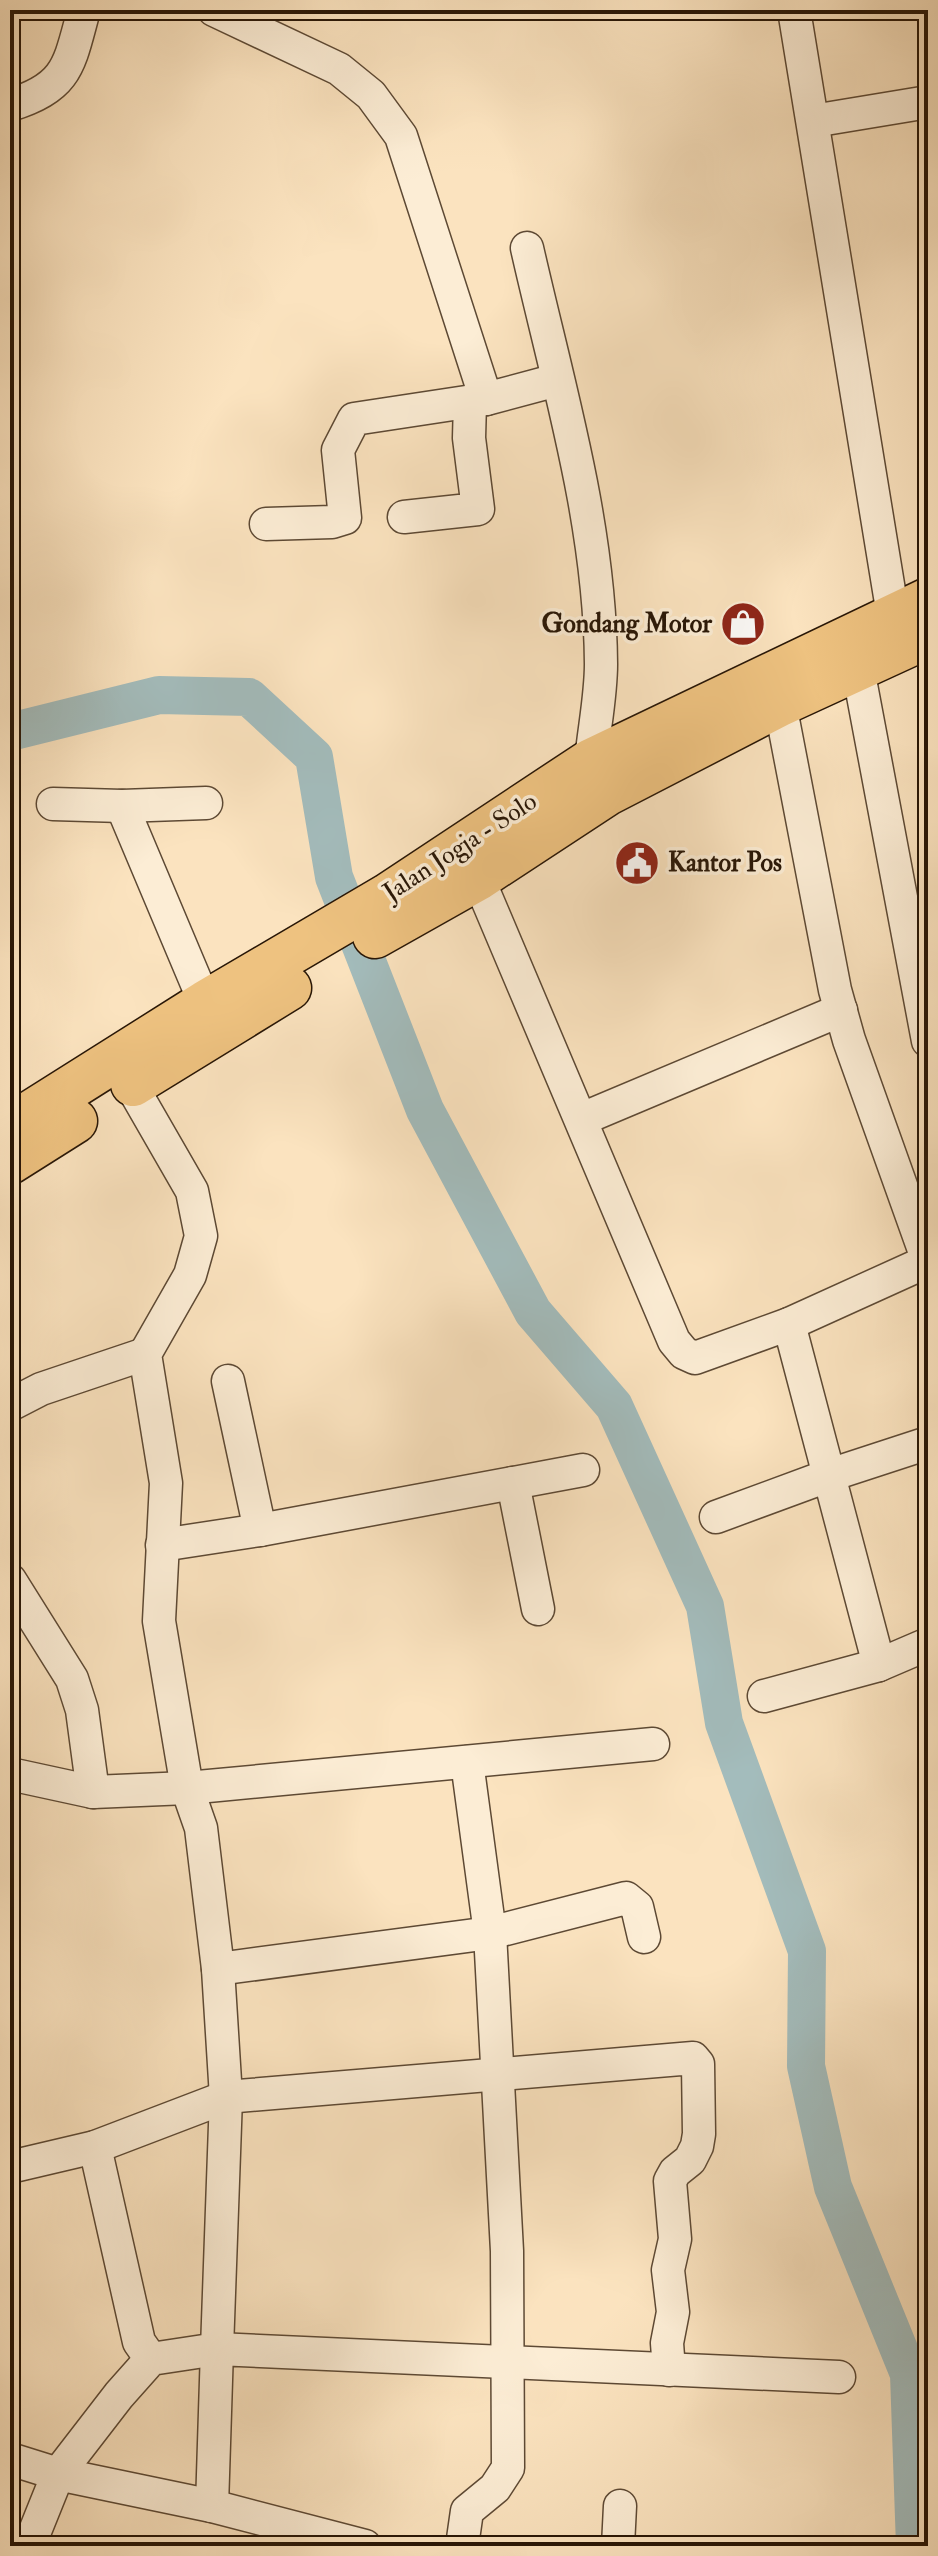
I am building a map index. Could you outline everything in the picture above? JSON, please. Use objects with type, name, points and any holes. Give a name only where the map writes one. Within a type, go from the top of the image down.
[{"type":"highway","name":"Jalan Jogja - Solo","points":[[392,909],[478,878],[606,794],[780,704],[858,669],[916,617]]},
{"type":"highway","name":"Jalan Jogja - Solo","points":[[10,1162],[131,1085],[299,965],[392,909],[591,761],[916,617]]},
{"type":"highway","name":"Jalan Jogja - Solo","points":[[10,1126],[205,1003],[299,965]]},
{"type":"street","points":[[10,105],[37,96],[68,67],[84,10]]},
{"type":"street","points":[[214,10],[339,69],[371,95],[401,136],[478,401],[469,438],[478,509],[404,517]]},
{"type":"street","points":[[794,10],[813,121],[916,617]]},
{"type":"street","points":[[813,121],[928,102]]},
{"type":"street","points":[[527,248],[580,474],[599,595],[601,668],[591,761]]},
{"type":"street","points":[[266,524],[332,522],[345,518],[338,450],[354,419],[478,401],[557,380]]},
{"type":"street","points":[[858,669],[915,898],[928,1041]]},
{"type":"street","points":[[478,878],[674,1341],[684,1353],[695,1358],[789,1324],[928,1261],[841,1010],[780,704]]},
{"type":"street","points":[[53,804],[122,806],[206,803]]},
{"type":"street","points":[[122,806],[205,1003]]},
{"type":"street","points":[[582,1119],[841,1010]]},
{"type":"street","points":[[131,1085],[192,1191],[201,1236],[190,1275],[145,1354],[166,1483],[159,1621],[187,1788],[201,1828],[218,1969],[226,2097],[212,2506]]},
{"type":"street","points":[[789,1324],[879,1665]]},
{"type":"street","points":[[10,1405],[41,1389],[145,1354]]},
{"type":"street","points":[[228,1381],[260,1530]]},
{"type":"street","points":[[716,1517],[928,1443]]},
{"type":"street","points":[[162,1545],[260,1530],[583,1470]]},
{"type":"street","points":[[513,1483],[538,1609]]},
{"type":"street","points":[[10,1580],[72,1679],[82,1710],[93,1792]]},
{"type":"street","points":[[764,1696],[879,1665],[928,1644]]},
{"type":"street","points":[[10,1774],[93,1792],[187,1788],[653,1744]]},
{"type":"street","points":[[462,2546],[467,2511],[495,2488],[508,2468],[507,2251],[490,1933],[467,1762]]},
{"type":"street","points":[[218,1969],[490,1933],[626,1898],[637,1907],[644,1937]]},
{"type":"street","points":[[10,2167],[95,2147],[226,2097],[693,2058],[698,2064],[697,2146],[694,2154],[670,2181],[675,2239],[668,2270],[673,2312],[667,2343],[669,2370]]},
{"type":"street","points":[[95,2147],[139,2342],[151,2359]]},
{"type":"street","points":[[29,2546],[58,2474],[151,2359],[217,2349],[839,2377]]},
{"type":"street","points":[[10,2459],[58,2474],[212,2506],[365,2546]]},
{"type":"street","points":[[618,2546],[620,2506]]},
{"type":"waterway","points":[[10,732],[159,695],[249,697],[314,757],[334,877],[425,1110],[533,1312],[614,1406],[705,1606],[724,1723],[807,1951],[806,2066],[833,2187],[909,2374],[915,2546]]},
{"type":"place","name":"Gondang Motor","points":[[743,624]]},
{"type":"place","name":"Kantor Pos","points":[[637,863]]}]
